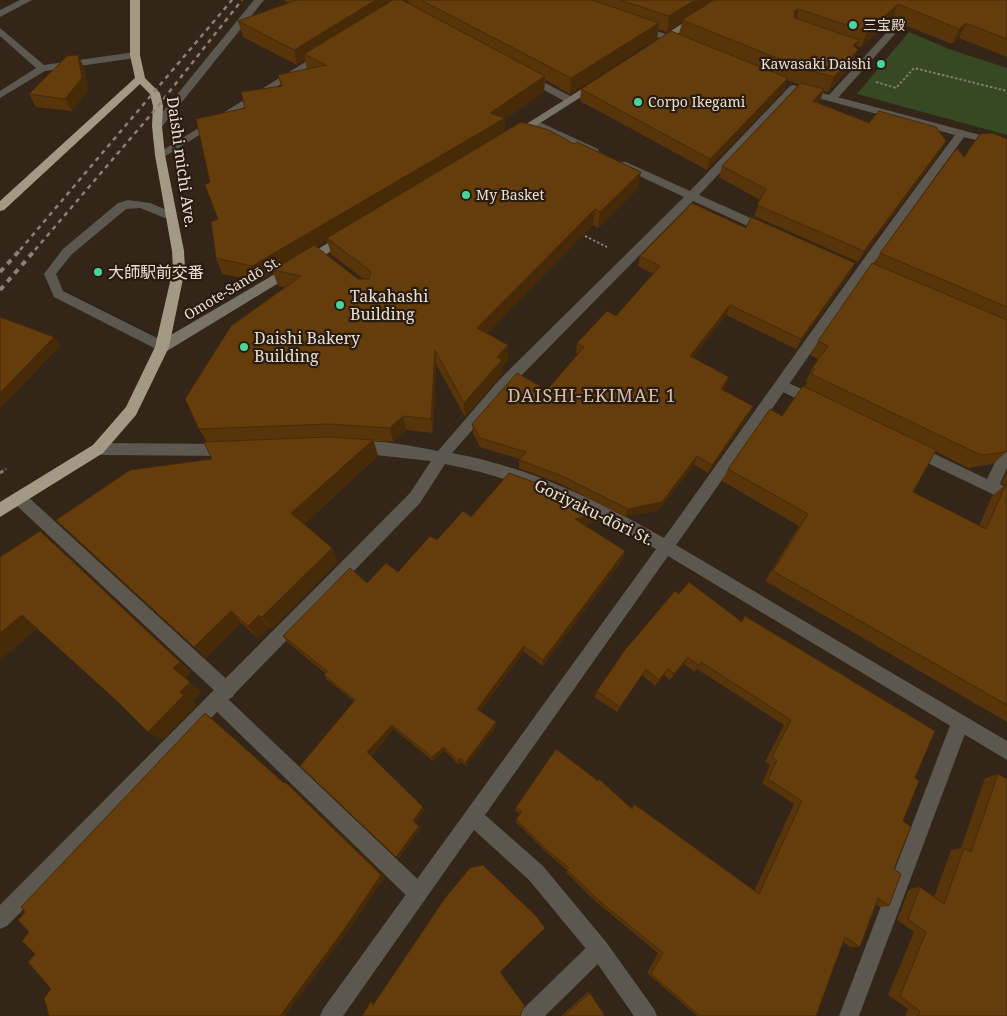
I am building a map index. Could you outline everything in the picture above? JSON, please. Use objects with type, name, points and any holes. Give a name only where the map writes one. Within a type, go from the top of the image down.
[{"type":"highway","name":"Daishi michi Ave.","points":[[0,510],[98,449],[131,411],[162,347],[179,269],[178,251],[160,155],[157,126],[158,106],[155,93],[140,79],[135,55],[135,0]]},
{"type":"highway","points":[[0,207],[140,79]]},
{"type":"street","points":[[0,14],[27,0]]},
{"type":"street","points":[[157,126],[259,0]]},
{"type":"street","points":[[648,49],[725,0]]},
{"type":"street","points":[[624,23],[693,47]]},
{"type":"street","points":[[0,31],[42,68]]},
{"type":"street","points":[[832,98],[852,74],[865,54],[892,32]]},
{"type":"street","points":[[160,155],[335,47]]},
{"type":"street","points":[[0,95],[42,68],[135,55]]},
{"type":"street","points":[[518,72],[570,100]]},
{"type":"street","points":[[502,143],[609,75]]},
{"type":"street","points":[[0,918],[222,696],[416,498],[448,448],[505,383],[690,196],[790,86],[1007,145]]},
{"type":"street","points":[[535,123],[690,196],[783,236]]},
{"type":"street","points":[[330,1016],[474,817],[665,546],[782,386],[861,270],[962,133]]},
{"type":"street","points":[[162,347],[58,294],[50,274],[67,252],[122,206],[130,203],[142,204],[170,216]]},
{"type":"street","name":"Omote-Sandō St.","points":[[162,347],[322,256],[361,228]]},
{"type":"street","points":[[782,386],[825,407]]},
{"type":"street","points":[[904,445],[1007,495]]},
{"type":"street","name":"Goriyaku-dōri St.","points":[[342,446],[389,449],[443,458],[510,473],[555,490],[665,546],[1007,751]]},
{"type":"street","points":[[98,449],[240,450]]},
{"type":"street","points":[[991,487],[1007,452]]},
{"type":"street","points":[[20,498],[222,696],[418,893]]},
{"type":"street","points":[[850,1016],[960,723]]},
{"type":"street","points":[[474,817],[536,873],[599,949],[647,1016]]},
{"type":"street","points":[[530,1016],[599,949]]},
{"type":"path","points":[[852,74],[896,88],[914,68],[1007,91]]},
{"type":"path","points":[[577,232],[630,258]]},
{"type":"path","points":[[0,473],[6,470]]},
{"type":"green space","points":[[909,32],[949,49],[1007,68],[1007,135],[857,94]]},
{"type":"building","points":[[297,0],[376,0],[294,50],[238,21]]},
{"type":"building","points":[[393,0],[402,0],[545,76],[490,113],[505,118],[252,266],[216,258],[211,222],[218,219],[205,185],[210,182],[196,119],[245,108],[241,92],[282,86],[278,75],[326,65],[304,54]]},
{"type":"building","points":[[421,0],[592,0],[659,23],[571,78]]},
{"type":"building","points":[[620,0],[695,0],[669,16]]},
{"type":"building","points":[[714,0],[1007,0],[1007,39],[966,23],[959,29],[898,4],[867,32],[799,9],[794,11],[795,18],[859,40],[853,45],[858,50],[834,77],[804,69],[682,20]]},
{"type":"building","points":[[671,31],[788,78],[710,159],[581,89]]},
{"type":"building","points":[[78,55],[82,78],[65,99],[29,94],[67,56]]},
{"type":"building","points":[[801,83],[824,89],[813,101],[869,123],[879,111],[936,127],[946,141],[864,251],[757,205],[766,189],[722,166]]},
{"type":"building","points":[[521,122],[549,130],[574,144],[577,142],[641,172],[600,212],[595,209],[477,328],[508,345],[497,357],[502,360],[464,403],[435,350],[431,419],[403,416],[390,428],[328,424],[199,429],[185,399],[231,326],[301,276],[273,270],[314,245],[358,279],[369,279],[371,273],[369,270],[327,238]]},
{"type":"building","points":[[992,133],[1007,139],[1007,307],[880,253],[957,148],[964,157],[980,134]]},
{"type":"building","points":[[692,203],[746,228],[751,217],[855,263],[801,339],[730,305],[690,356],[729,377],[721,389],[753,406],[712,465],[697,456],[662,502],[628,509],[562,476],[519,460],[526,452],[480,438],[472,424],[517,373],[547,390],[584,347],[577,343],[607,311],[616,316],[660,266],[640,256]]},
{"type":"building","points":[[872,263],[1007,320],[1006,452],[981,455],[811,374],[815,369],[813,367],[828,346],[818,341]]},
{"type":"building","points":[[0,317],[54,337],[0,393]]},
{"type":"building","points":[[803,386],[936,450],[913,492],[986,529],[1007,484],[1007,705],[773,571],[808,514],[728,469],[770,409],[782,416]]},
{"type":"building","points":[[327,437],[373,440],[291,513],[332,548],[262,617],[259,615],[248,626],[231,611],[194,647],[56,520],[130,470],[212,459],[204,442]]},
{"type":"building","points":[[509,473],[550,488],[601,514],[575,519],[625,551],[543,660],[524,646],[477,709],[496,722],[465,763],[460,758],[458,761],[444,747],[432,757],[392,725],[367,752],[423,807],[413,821],[419,826],[396,857],[300,766],[355,700],[324,675],[327,671],[283,636],[350,568],[367,583],[386,563],[398,572],[430,536],[437,540],[463,511],[471,517]]},
{"type":"building","points":[[40,531],[180,662],[173,668],[190,682],[180,692],[184,695],[148,732],[118,702],[22,615],[0,633],[0,557]]},
{"type":"building","points":[[689,582],[742,622],[745,616],[935,731],[915,778],[919,781],[903,821],[911,827],[894,869],[901,874],[889,906],[878,898],[860,947],[845,937],[816,1016],[700,1016],[651,974],[663,953],[597,899],[567,870],[569,868],[548,851],[516,819],[522,812],[516,807],[556,749],[598,781],[599,779],[632,809],[634,804],[759,894],[802,801],[768,779],[777,760],[772,757],[791,720],[701,662],[699,666],[688,657],[674,674],[668,669],[659,680],[646,669],[620,707],[597,691],[624,651],[675,591],[679,594]]},
{"type":"building","points":[[205,713],[285,782],[381,875],[343,931],[280,1016],[49,1016],[44,998],[51,989],[28,962],[35,954],[22,941],[29,932],[18,920],[25,912],[21,907]]},
{"type":"building","points":[[998,774],[1007,779],[1007,1016],[918,1016],[920,1011],[900,996],[926,932],[908,919],[920,887],[944,904],[964,848],[971,852]]},
{"type":"building","points":[[483,865],[537,917],[545,928],[500,972],[525,1006],[520,1016],[362,1016],[371,1001],[373,1005],[445,898],[470,868]]},
{"type":"building","points":[[590,993],[605,1016],[564,1016]]},
{"type":"railway","points":[[20,250],[232,0]]},
{"type":"railway","points":[[35,250],[154,111],[242,0]]},
{"type":"railway","points":[[0,272],[21,249]]},
{"type":"railway","points":[[0,290],[36,249]]},
{"type":"place","name":"三宝殿","points":[[853,25]]},
{"type":"place","name":"Kawasaki Daishi","points":[[881,64]]},
{"type":"place","name":"Corpo Ikegami","points":[[638,102]]},
{"type":"place","name":"My Basket","points":[[466,195]]},
{"type":"place","name":"大師駅前交番","points":[[98,272]]},
{"type":"place","name":"Takahashi Building","points":[[340,305]]},
{"type":"place","name":"Daishi Bakery Building","points":[[244,347]]},
{"type":"district","name":"DAISHI-EKIMAE 1","points":[[592,396]]}]
